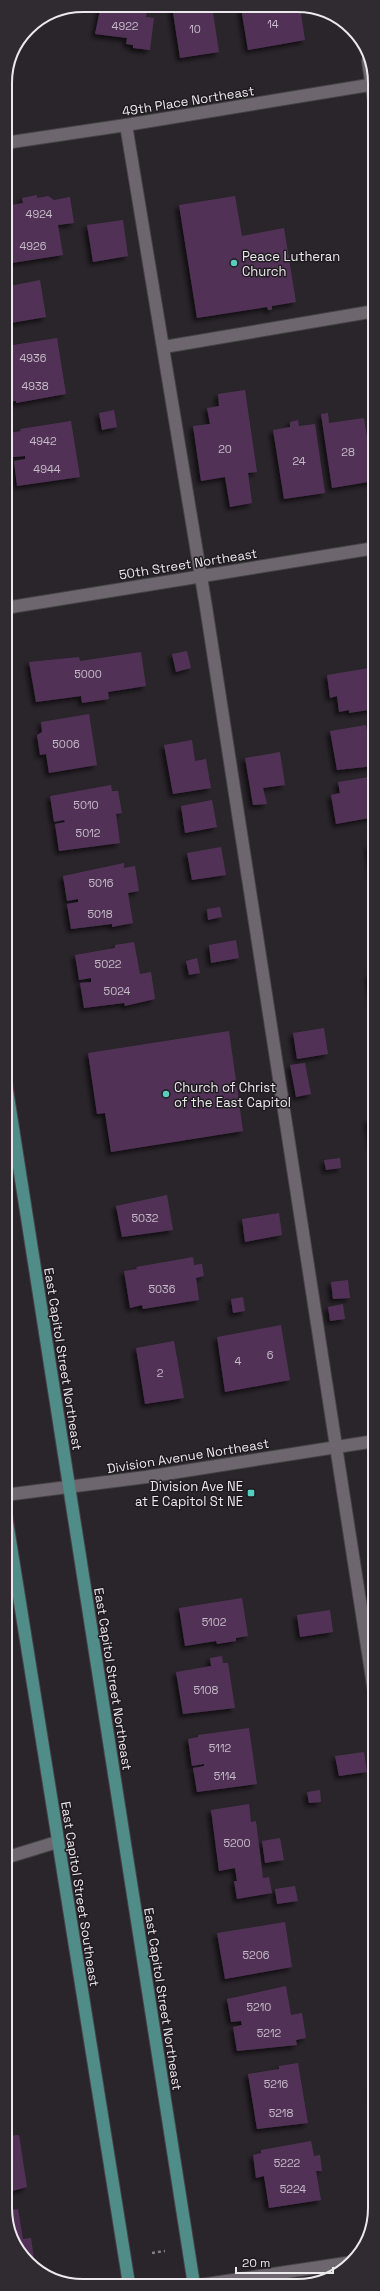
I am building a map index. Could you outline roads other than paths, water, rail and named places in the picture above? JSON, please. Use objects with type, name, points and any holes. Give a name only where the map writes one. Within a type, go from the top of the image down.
[{"type":"main road","name":"East Capitol Street Northeast","points":[[12,1122],[193,2279]]},
{"type":"main road","name":"East Capitol Street Southeast","points":[[12,1554],[128,2279]]},
{"type":"street","name":"49th Place Northeast","points":[[12,142],[126,125],[368,85]]},
{"type":"street","points":[[126,125],[202,576],[368,1653]]},
{"type":"street","points":[[164,347],[368,312]]},
{"type":"street","name":"50th Street Northeast","points":[[12,607],[368,549]]},
{"type":"street","name":"Division Avenue Northeast","points":[[12,1494],[368,1442]]},
{"type":"street","points":[[12,1856],[57,1842]]},
{"type":"street","points":[[240,2279],[340,2264]]},
{"type":"place","name":"Peace Lutheran Church","points":[[234,263]]},
{"type":"place","name":"Church of Christ of the East Capitol","points":[[166,1094]]},
{"type":"place","name":"Division Ave NE at E Capitol St NE","points":[[251,1493]]}]
